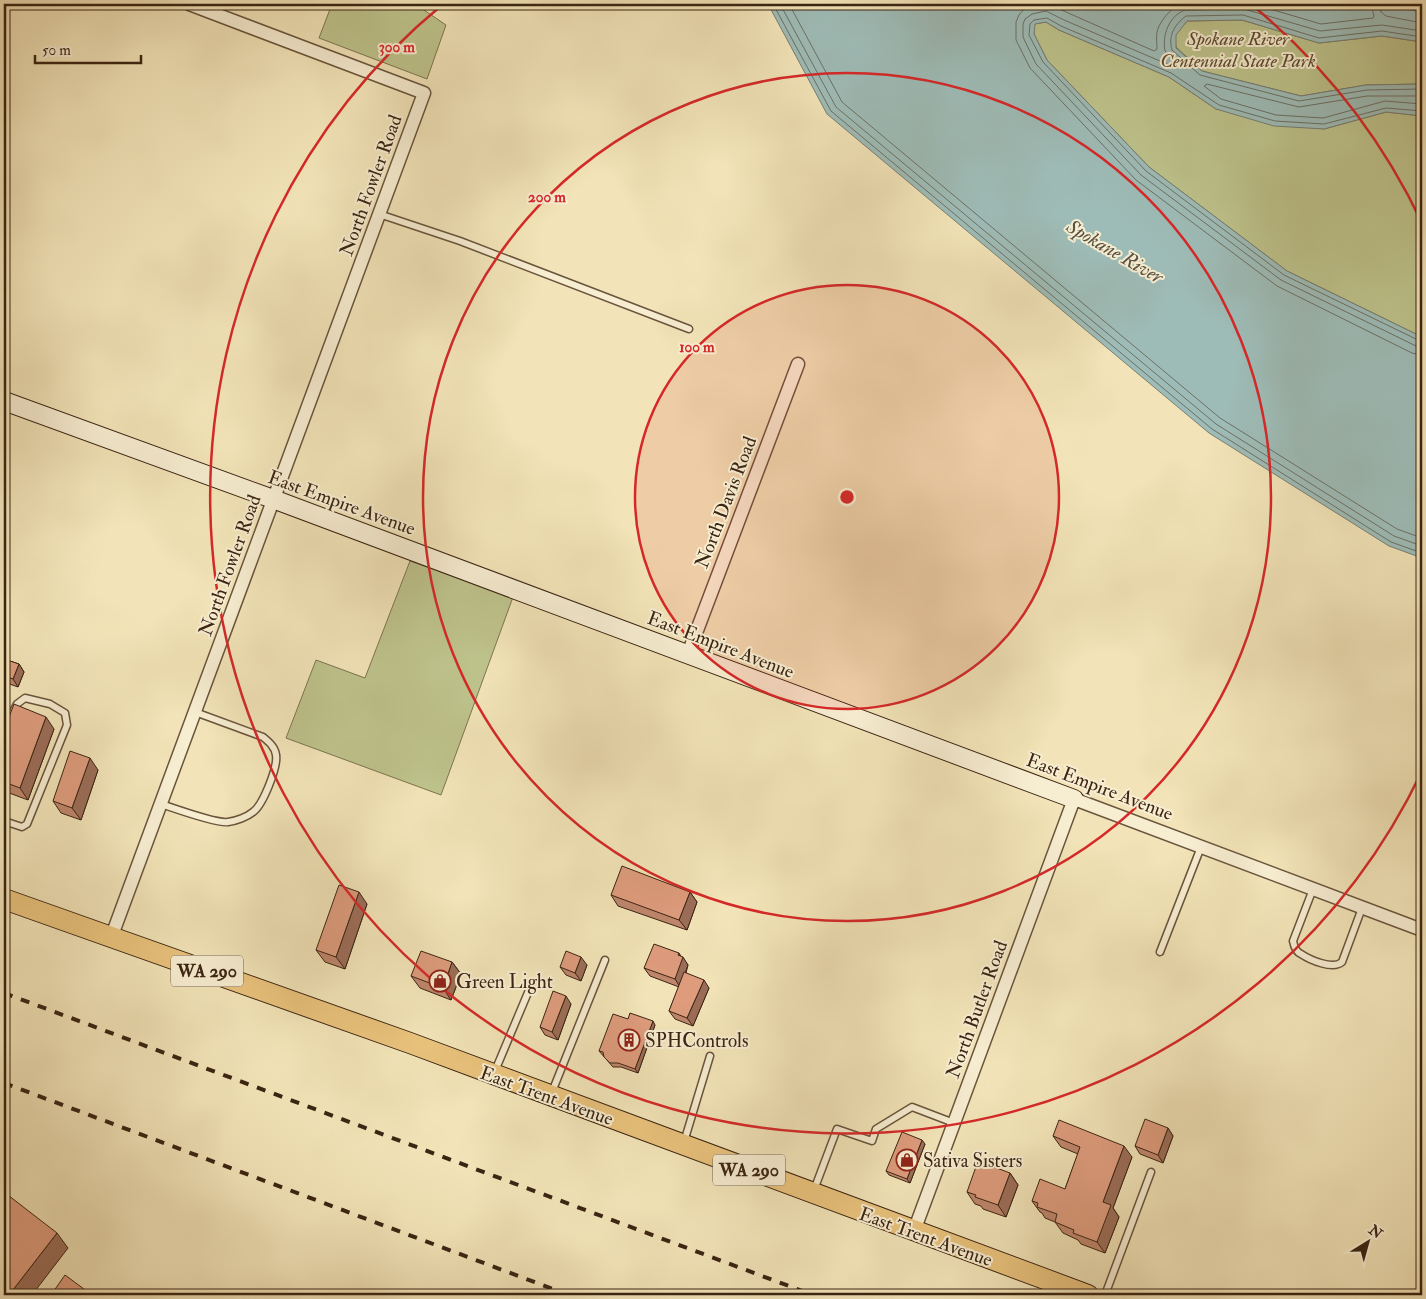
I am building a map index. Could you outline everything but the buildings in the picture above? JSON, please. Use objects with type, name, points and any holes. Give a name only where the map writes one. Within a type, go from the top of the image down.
[{"type":"main road","name":"East Trent Avenue","points":[[4,899],[493,1075],[1091,1295]]},
{"type":"street","name":"North Fowler Road","points":[[111,938],[424,93],[189,4]]},
{"type":"street","name":"North Davis Road","points":[[688,654],[798,364]]},
{"type":"street","name":"East Empire Avenue","points":[[4,401],[273,499],[1422,930]]},
{"type":"street","name":"North Butler Road","points":[[914,1231],[1074,799]]},
{"type":"lane","points":[[379,214],[460,241],[689,329]]},
{"type":"lane","points":[[4,821],[22,827],[27,824],[67,725],[65,714],[50,704],[25,698],[17,704],[10,720]]},
{"type":"lane","points":[[161,804],[225,823],[254,812],[264,796],[276,756],[272,744],[263,737],[195,712]]},
{"type":"lane","points":[[1160,952],[1201,847]]},
{"type":"lane","points":[[1313,889],[1293,941],[1294,947],[1300,954],[1329,966],[1338,965],[1342,962],[1362,908]]},
{"type":"lane","points":[[550,1096],[605,960]]},
{"type":"lane","points":[[493,1075],[532,983]]},
{"type":"lane","points":[[683,1146],[710,1056]]},
{"type":"lane","points":[[813,1194],[837,1129],[872,1141],[876,1130],[912,1107],[954,1123]]},
{"type":"lane","points":[[1091,1295],[1151,1172]]},
{"type":"green space","points":[[332,4],[415,4],[446,25],[427,79],[319,38]]},
{"type":"green space","points":[[1376,4],[1422,4],[1422,12]]},
{"type":"green space","name":"Spokane River Centennial State Park","points":[[1242,20],[1319,43],[1382,36],[1422,42],[1422,84],[1366,85],[1301,96],[1202,71],[1176,47],[1175,35],[1187,21]]},
{"type":"green space","name":"Spokane River Centennial State Park","points":[[1046,22],[1059,30],[1169,77],[1216,109],[1324,129],[1386,112],[1422,116],[1422,337],[1287,271],[1149,167],[1047,60],[1034,34],[1034,24]]},
{"type":"green space","points":[[410,561],[513,597],[441,795],[286,738],[316,660],[365,678]]},
{"type":"water","name":"Spokane River","points":[[768,4],[1376,4],[1422,12],[1422,42],[1382,36],[1319,43],[1242,20],[1187,21],[1176,35],[1176,48],[1202,71],[1301,96],[1366,85],[1422,84],[1422,116],[1386,112],[1324,129],[1274,126],[1216,109],[1169,77],[1059,30],[1046,22],[1035,24],[1034,34],[1047,60],[1149,167],[1287,271],[1422,337],[1422,558],[1389,546],[1209,433],[827,114]]},
{"type":"railway","points":[[4,993],[813,1295]]},
{"type":"railway","points":[[4,1083],[569,1295]]},
{"type":"place","name":"Green Light","points":[[440,981]]},
{"type":"place","name":"SPHControls","points":[[629,1040]]},
{"type":"place","name":"Sativa Sisters","points":[[907,1160]]}]
